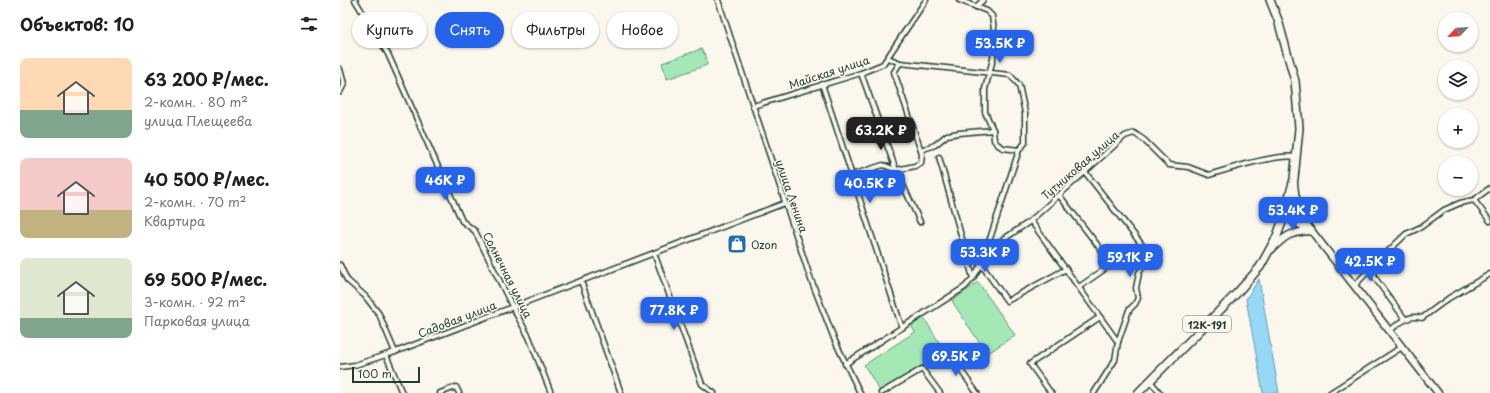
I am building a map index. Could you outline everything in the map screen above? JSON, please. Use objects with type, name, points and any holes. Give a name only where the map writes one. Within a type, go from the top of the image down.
[{"type":"main road","name":"12К-191","points":[[1138,393],[1237,294],[1260,267],[1277,236],[1284,216],[1294,179],[1299,128],[1294,81],[1278,20],[1270,0]]},
{"type":"main road","points":[[1294,179],[1297,208],[1312,231],[1438,393]]},
{"type":"main road","points":[[1284,216],[1312,231]]},
{"type":"main road","points":[[1269,251],[1285,236],[1296,232],[1312,231]]},
{"type":"street","name":"Солнечная улица","points":[[355,0],[388,54],[462,221],[475,231],[529,337],[551,393]]},
{"type":"street","name":"улица Ленина","points":[[718,0],[810,276],[835,341],[860,393]]},
{"type":"street","name":"Майская улица","points":[[753,106],[861,73],[883,64],[926,0]]},
{"type":"street","points":[[959,0],[987,11],[992,16],[995,38],[993,59],[985,89],[985,112],[993,130],[994,140],[997,144],[1003,148],[1019,150]]},
{"type":"street","points":[[976,7],[984,0]]},
{"type":"street","points":[[845,364],[965,287],[973,278],[986,251],[1019,150],[1025,143],[1025,113],[1019,85],[1010,75],[900,63],[888,58]]},
{"type":"street","points":[[852,175],[882,165],[896,170],[915,166],[921,163],[921,150],[894,72],[900,63]]},
{"type":"street","points":[[340,69],[344,84],[340,92]]},
{"type":"street","points":[[861,73],[896,170],[920,222]]},
{"type":"street","points":[[822,84],[902,328]]},
{"type":"street","points":[[921,150],[935,145],[947,135],[993,130]]},
{"type":"street","name":"Тутниковая улица","points":[[986,251],[1031,221],[1125,136],[1134,134],[1144,140],[1169,165],[1188,167],[1209,175],[1233,167],[1273,158],[1296,157]]},
{"type":"street","points":[[939,157],[973,278]]},
{"type":"street","points":[[1085,172],[1146,250],[1146,261],[1139,273],[1136,288],[1138,298],[1129,310],[1118,342],[1115,360],[1094,393]]},
{"type":"street","points":[[1354,286],[1406,234],[1421,227],[1444,210],[1460,203],[1474,200],[1490,188]]},
{"type":"street","points":[[1060,195],[1112,264],[1079,287]]},
{"type":"street","points":[[1474,200],[1490,221]]},
{"type":"street","name":"Садовая улица","points":[[340,367],[355,365],[395,352],[785,203]]},
{"type":"street","points":[[1031,221],[1118,342]]},
{"type":"street","points":[[654,254],[702,384],[714,393]]},
{"type":"street","points":[[981,264],[1007,301],[1066,269]]},
{"type":"street","points":[[340,265],[348,280],[365,296],[379,314],[395,352]]},
{"type":"street","points":[[1374,266],[1375,278],[1405,319]]},
{"type":"street","points":[[1390,330],[1405,319],[1415,316],[1422,318],[1449,298],[1490,274]]},
{"type":"street","points":[[581,281],[621,393]]},
{"type":"street","points":[[1051,393],[1030,364],[1100,317]]},
{"type":"street","points":[[1330,393],[1402,347]]},
{"type":"street","points":[[947,351],[977,393]]},
{"type":"street","points":[[386,355],[402,393]]},
{"type":"street","points":[[881,393],[922,369],[940,393]]},
{"type":"street","points":[[1150,381],[1160,393]]},
{"type":"street","points":[[440,393],[456,387],[459,393]]},
{"type":"green space","points":[[701,49],[706,56],[707,65],[667,79],[662,63]]},
{"type":"green space","points":[[978,282],[1015,335],[987,354],[952,301]]},
{"type":"green space","points":[[924,318],[945,352],[880,391],[864,365],[915,332],[911,326]]},
{"type":"water","points":[[1259,279],[1279,393],[1263,393],[1246,299]]},
{"type":"place","name":"Ozon","points":[[737,244]]}]
